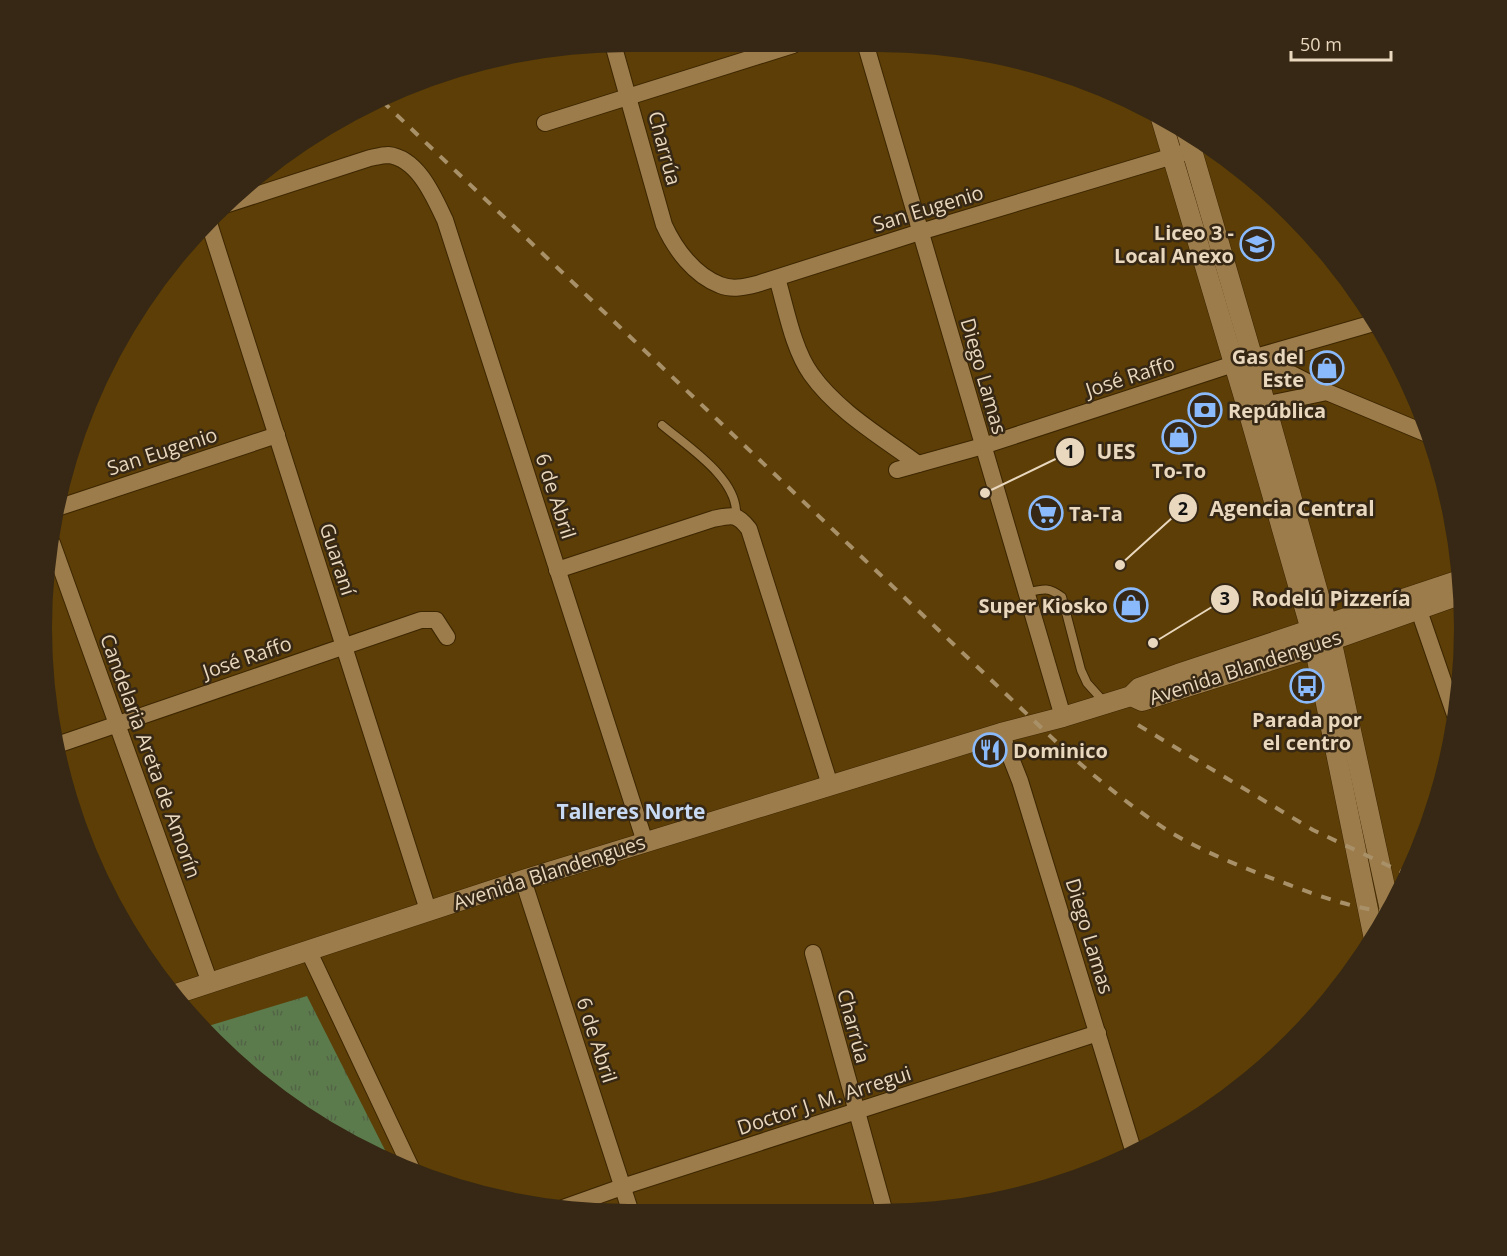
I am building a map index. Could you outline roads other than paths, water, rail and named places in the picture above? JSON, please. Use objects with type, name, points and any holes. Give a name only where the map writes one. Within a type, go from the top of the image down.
[{"type":"street","points":[[545,123],[771,52]]},
{"type":"street","name":"Diego Lamas","points":[[868,52],[1063,717]]},
{"type":"street","name":"Charrúa","points":[[616,53],[664,225],[672,242],[685,258]]},
{"type":"street","points":[[1164,128],[1244,361]]},
{"type":"street","points":[[1190,144],[1244,361],[1321,635],[1387,898]]},
{"type":"street","name":"San Eugenio","points":[[685,258],[703,276],[721,286],[740,288],[1192,150]]},
{"type":"street","name":"6 de Abril","points":[[245,198],[370,158],[389,155],[416,169],[432,194],[445,220],[645,842]]},
{"type":"street","name":"Guaraní","points":[[212,231],[428,910]]},
{"type":"street","points":[[777,278],[798,349],[810,373],[842,407],[918,464]]},
{"type":"street","name":"José Raffo","points":[[897,470],[982,446],[1244,361],[1368,325]]},
{"type":"street","points":[[1244,361],[1288,372],[1327,392],[1419,431]]},
{"type":"street","points":[[1257,409],[1327,392]]},
{"type":"street","name":"San Eugenio","points":[[66,505],[277,435]]},
{"type":"street","points":[[557,570],[713,519],[736,516],[742,520],[749,529],[830,785]]},
{"type":"street","name":"Candelaria Areta de Amorín","points":[[57,556],[210,983]]},
{"type":"street","name":"Avenida Blandengues","points":[[183,992],[309,952],[428,910],[1000,733],[1131,696],[1142,701],[1416,602],[1452,584]]},
{"type":"street","name":"Avenida Blandengues","points":[[1416,602],[1453,596]]},
{"type":"street","points":[[1416,602],[1450,701]]},
{"type":"street","name":"José Raffo","points":[[65,742],[421,620],[436,620],[447,637]]},
{"type":"street","points":[[1321,635],[1372,925]]},
{"type":"street","name":"Diego Lamas","points":[[1000,733],[1020,781],[1132,1145]]},
{"type":"street","name":"6 de Abril","points":[[523,880],[628,1204]]},
{"type":"street","points":[[309,952],[407,1160]]},
{"type":"street","name":"Charrúa","points":[[813,952],[882,1204]]},
{"type":"street","name":"Doctor J. M. Arregui","points":[[582,1201],[1098,1033]]},
{"type":"lane","points":[[662,426],[699,456],[727,485],[736,501],[736,516]]},
{"type":"lane","points":[[1026,593],[1044,589],[1054,591],[1062,597],[1087,683],[1105,704]]},
{"type":"railway","points":[[387,106],[1069,754],[1106,785],[1170,832],[1213,854],[1325,898],[1380,911]]},
{"type":"railway","points":[[1138,725],[1313,830],[1400,871]]},
{"type":"place","name":"Liceo 3 - Local Anexo","points":[[1257,244]]},
{"type":"place","name":"Gas del Este","points":[[1327,368]]},
{"type":"place","name":"República","points":[[1205,410]]},
{"type":"place","name":"To-To","points":[[1179,437]]},
{"type":"place","name":"UES","points":[[985,493]]},
{"type":"place","name":"Ta-Ta","points":[[1046,513]]},
{"type":"place","name":"Agencia Central","points":[[1120,565]]},
{"type":"place","name":"Super Kiosko","points":[[1131,605]]},
{"type":"place","name":"Rodelú Pizzería","points":[[1153,643]]},
{"type":"place","name":"Parada por el centro","points":[[1307,686]]},
{"type":"place","name":"Dominico","points":[[990,750]]},
{"type":"district","name":"Talleres Norte","points":[[631,811]]}]
